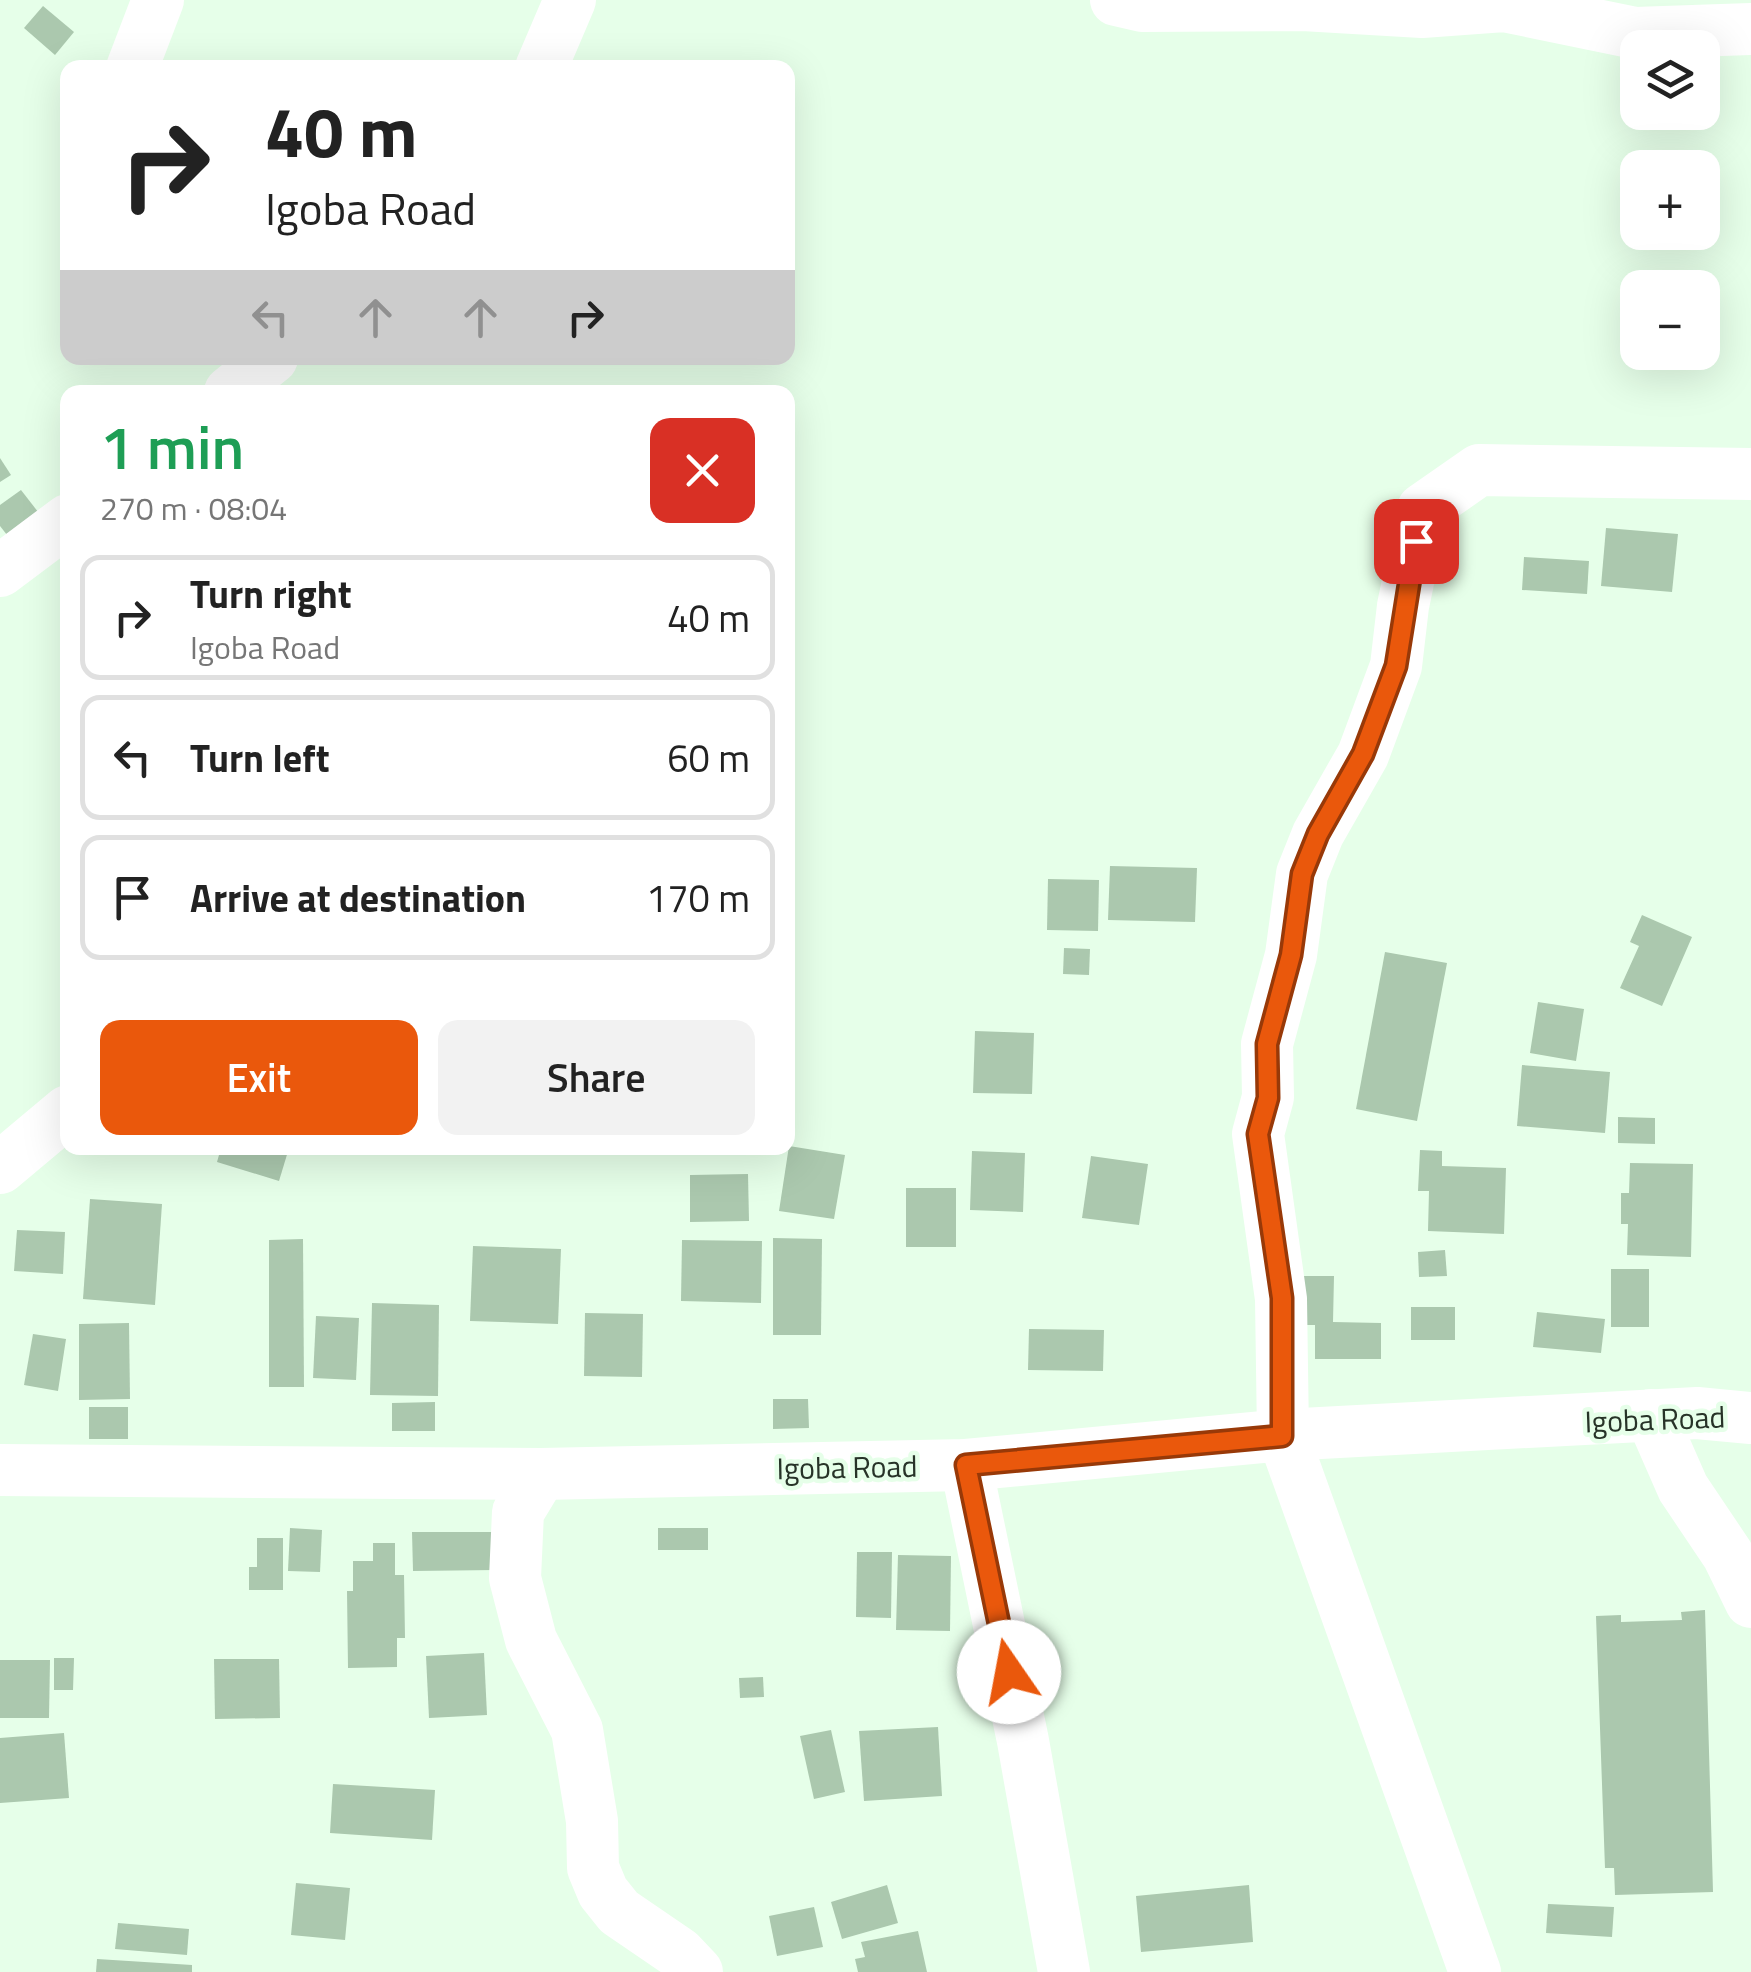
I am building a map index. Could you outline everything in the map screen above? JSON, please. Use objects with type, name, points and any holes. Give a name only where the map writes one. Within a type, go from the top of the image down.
[{"type":"street","points":[[135,60],[158,0]]},
{"type":"street","points":[[544,60],[570,0]]},
{"type":"street","points":[[1116,0],[1142,6],[1304,4],[1422,12],[1505,3],[1635,33],[1751,29]]},
{"type":"street","points":[[239,385],[263,365]]},
{"type":"street","points":[[1474,1972],[1282,1436],[1282,1298],[1258,1134],[1268,1098],[1267,1044],[1291,955],[1302,874],[1318,834],[1363,754],[1396,666],[1403,606],[1424,509],[1479,470],[1751,474]]},
{"type":"street","points":[[0,570],[60,526]]},
{"type":"street","points":[[0,1168],[60,1118]]},
{"type":"street","points":[[1651,1415],[1683,1488],[1728,1554],[1751,1602]]},
{"type":"street","name":"Igoba Road","points":[[0,1470],[541,1474],[966,1465],[1282,1436],[1651,1415],[1751,1418]]},
{"type":"street","points":[[966,1465],[1024,1742],[1064,1972]]},
{"type":"street","points":[[541,1474],[518,1512],[515,1578],[531,1640],[576,1730],[592,1821],[593,1868],[603,1892],[620,1912],[679,1953],[696,1972]]},
{"type":"building","points":[[43,6],[74,32],[55,55],[24,28]]},
{"type":"building","points":[[0,458],[11,475],[0,482]]},
{"type":"building","points":[[21,490],[42,517],[11,540],[0,526],[0,505]]},
{"type":"building","points":[[1606,528],[1678,534],[1672,592],[1601,586]]},
{"type":"building","points":[[1524,557],[1589,561],[1587,594],[1522,590]]},
{"type":"building","points":[[1110,866],[1197,868],[1195,922],[1108,920]]},
{"type":"building","points":[[1048,879],[1099,880],[1098,931],[1047,930]]},
{"type":"building","points":[[1642,915],[1692,937],[1662,1006],[1620,988],[1639,946],[1630,942]]},
{"type":"building","points":[[1064,948],[1090,949],[1089,975],[1063,974]]},
{"type":"building","points":[[1385,952],[1447,963],[1417,1121],[1356,1109]]},
{"type":"building","points":[[1538,1002],[1584,1009],[1576,1061],[1530,1053]]},
{"type":"building","points":[[975,1031],[1034,1033],[1032,1094],[973,1093]]},
{"type":"building","points":[[1522,1065],[1610,1072],[1605,1133],[1517,1126]]},
{"type":"building","points":[[1618,1117],[1655,1118],[1655,1144],[1618,1143]]},
{"type":"building","points":[[795,1147],[845,1155],[834,1219],[779,1211],[788,1155],[795,1155]]},
{"type":"building","points":[[1420,1150],[1442,1151],[1442,1166],[1506,1168],[1504,1234],[1428,1231],[1429,1191],[1418,1191]]},
{"type":"building","points":[[972,1151],[1025,1153],[1023,1212],[970,1210]]},
{"type":"building","points":[[219,1155],[287,1155],[279,1181],[217,1162]]},
{"type":"building","points":[[1091,1156],[1148,1164],[1139,1225],[1082,1218]]},
{"type":"building","points":[[1630,1163],[1693,1164],[1691,1257],[1627,1255],[1628,1224],[1621,1224],[1621,1193],[1629,1193]]},
{"type":"building","points":[[748,1174],[749,1221],[690,1222],[690,1175]]},
{"type":"building","points":[[906,1188],[956,1188],[956,1247],[906,1247]]},
{"type":"building","points":[[90,1199],[162,1204],[155,1305],[83,1299]]},
{"type":"building","points":[[17,1230],[65,1232],[63,1274],[14,1271]]},
{"type":"building","points":[[773,1238],[822,1239],[821,1335],[773,1335]]},
{"type":"building","points":[[303,1239],[304,1387],[269,1387],[269,1240]]},
{"type":"building","points":[[682,1240],[762,1241],[761,1303],[681,1301]]},
{"type":"building","points":[[473,1246],[561,1249],[558,1324],[470,1321]]},
{"type":"building","points":[[1445,1250],[1447,1276],[1419,1277],[1418,1252]]},
{"type":"building","points":[[1611,1269],[1649,1269],[1649,1327],[1611,1327]]},
{"type":"building","points":[[1295,1276],[1334,1276],[1333,1322],[1381,1323],[1381,1359],[1315,1359],[1315,1325],[1295,1325]]},
{"type":"building","points":[[372,1303],[439,1305],[438,1396],[370,1395]]},
{"type":"building","points":[[1411,1307],[1455,1307],[1455,1340],[1411,1340]]},
{"type":"building","points":[[1537,1312],[1605,1319],[1601,1353],[1533,1347]]},
{"type":"building","points":[[585,1313],[643,1314],[642,1377],[584,1376]]},
{"type":"building","points":[[316,1316],[359,1318],[356,1380],[313,1378]]},
{"type":"building","points":[[129,1323],[130,1399],[79,1400],[79,1324]]},
{"type":"building","points":[[1029,1329],[1104,1330],[1103,1371],[1028,1370]]},
{"type":"building","points":[[33,1334],[66,1339],[58,1391],[24,1385]]},
{"type":"building","points":[[773,1399],[808,1399],[809,1428],[773,1429]]},
{"type":"building","points":[[435,1402],[435,1431],[392,1431],[392,1403]]},
{"type":"building","points":[[89,1407],[128,1407],[128,1439],[89,1439]]},
{"type":"building","points":[[290,1528],[322,1530],[320,1572],[288,1571]]},
{"type":"building","points":[[658,1528],[708,1528],[708,1550],[658,1550]]},
{"type":"building","points":[[412,1532],[496,1532],[496,1570],[413,1571]]},
{"type":"building","points":[[257,1538],[283,1538],[283,1590],[249,1590],[249,1567],[257,1567]]},
{"type":"building","points":[[373,1543],[395,1543],[395,1575],[404,1575],[405,1638],[397,1638],[397,1667],[348,1668],[347,1591],[353,1591],[353,1561],[373,1561]]},
{"type":"building","points":[[857,1552],[892,1552],[891,1618],[856,1617]]},
{"type":"building","points":[[898,1555],[951,1556],[950,1631],[896,1630]]},
{"type":"building","points":[[1705,1610],[1713,1892],[1615,1895],[1614,1868],[1605,1868],[1596,1616],[1621,1615],[1621,1622],[1682,1620],[1681,1612]]},
{"type":"building","points":[[484,1653],[487,1715],[429,1718],[426,1656]]},
{"type":"building","points":[[54,1658],[74,1658],[73,1690],[54,1690]]},
{"type":"building","points":[[214,1659],[279,1659],[280,1718],[215,1719]]},
{"type":"building","points":[[0,1660],[50,1660],[49,1718],[0,1718]]},
{"type":"building","points":[[763,1677],[764,1697],[740,1698],[739,1678]]},
{"type":"building","points":[[938,1727],[942,1796],[864,1801],[859,1731]]},
{"type":"building","points":[[831,1730],[845,1792],[814,1799],[800,1736]]},
{"type":"building","points":[[64,1733],[69,1798],[0,1803],[0,1738]]},
{"type":"building","points":[[333,1784],[435,1790],[432,1840],[330,1833]]},
{"type":"building","points":[[296,1883],[350,1888],[345,1940],[291,1935]]},
{"type":"building","points":[[887,1885],[898,1923],[842,1939],[831,1902]]},
{"type":"building","points":[[1249,1885],[1253,1942],[1141,1952],[1136,1896]]},
{"type":"building","points":[[1548,1904],[1614,1907],[1612,1937],[1546,1933]]},
{"type":"building","points":[[814,1907],[823,1947],[777,1956],[769,1916]]},
{"type":"building","points":[[118,1923],[189,1929],[187,1955],[115,1949]]},
{"type":"building","points":[[918,1931],[927,1972],[858,1972],[855,1959],[865,1957],[861,1942]]},
{"type":"building","points":[[97,1959],[192,1965],[192,1972],[96,1972]]},
{"type":"route","points":[[1009,1672],[966,1465],[1282,1436],[1282,1298],[1258,1134],[1268,1098],[1267,1044],[1291,955],[1302,874],[1318,834],[1363,754],[1396,666],[1416,541]]}]
